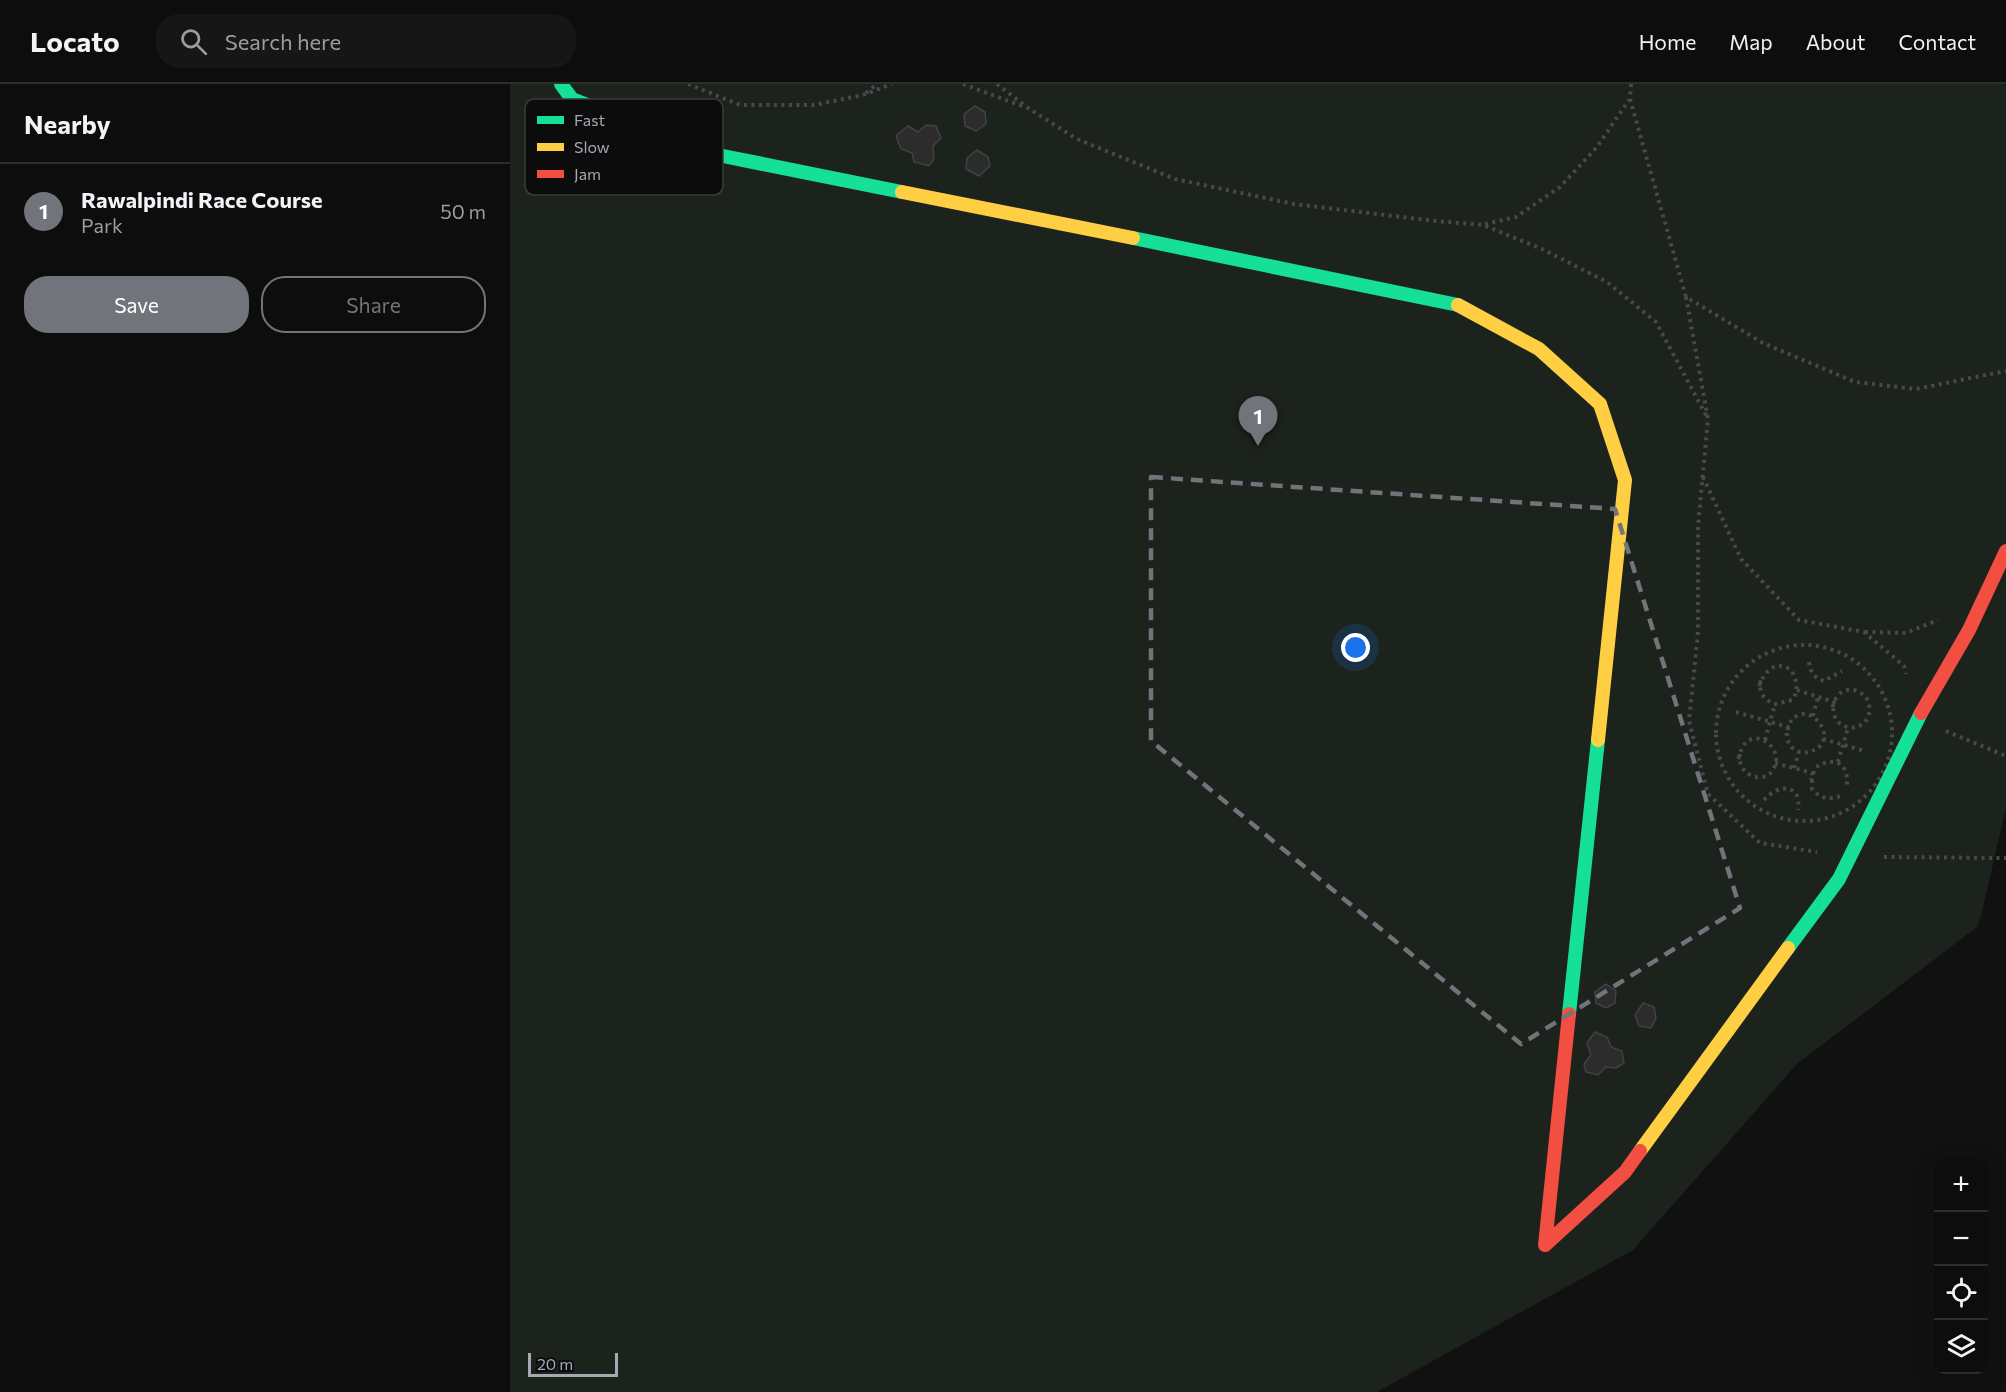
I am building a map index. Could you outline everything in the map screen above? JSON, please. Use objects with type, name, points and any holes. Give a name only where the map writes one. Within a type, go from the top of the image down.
[{"type":"street","points":[[561,84],[572,99]]},
{"type":"street","points":[[723,156],[1454,303],[1539,349],[1600,404],[1625,480],[1545,1245],[1625,1172],[1839,879],[1917,719],[1969,630],[2006,551]]},
{"type":"path","points":[[688,84],[740,105],[814,105],[863,95],[892,84]]},
{"type":"path","points":[[863,95],[877,84]]},
{"type":"path","points":[[963,84],[1028,108]]},
{"type":"path","points":[[997,84],[1028,108],[1077,139],[1175,179],[1294,204],[1435,222],[1483,225],[1516,217],[1560,187],[1597,147],[1630,99]]},
{"type":"path","points":[[1631,84],[1630,99],[1686,297],[1708,419],[1698,526],[1698,632],[1689,721],[1708,794],[1760,843],[1850,857],[2006,858]]},
{"type":"path","points":[[1483,225],[1542,249],[1607,282],[1656,321],[1708,419]]},
{"type":"path","points":[[1686,297],[1763,343],[1855,382],[1916,389],[2006,371]]},
{"type":"path","points":[[1703,476],[1741,559],[1799,620],[1864,632],[1906,633],[1939,620]]},
{"type":"path","points":[[1864,632],[1904,666],[1906,676]]},
{"type":"path","points":[[1799,643],[1822,646],[1846,654],[1863,665],[1878,681],[1889,700],[1892,743],[1882,771],[1864,800],[1837,815],[1820,820],[1788,823],[1758,811],[1745,801],[1732,783],[1720,754],[1716,721],[1719,709],[1737,677],[1751,662],[1770,651],[1799,643]]},
{"type":"path","points":[[1809,662],[1811,671],[1818,680],[1824,681],[1842,671]]},
{"type":"path","points":[[1760,687],[1764,673],[1780,666],[1787,667],[1794,675],[1797,690],[1792,700],[1775,704],[1765,699],[1760,687],[1761,678]]},
{"type":"path","points":[[1797,690],[1833,702],[1832,710],[1838,723],[1848,728],[1865,724],[1868,720],[1869,704],[1864,694],[1853,690],[1841,693],[1832,710]]},
{"type":"path","points":[[1813,716],[1818,697]]},
{"type":"path","points":[[1765,740],[1775,704]]},
{"type":"path","points":[[1736,712],[1788,727],[1786,735],[1792,748],[1799,752],[1809,752],[1822,745],[1821,724],[1813,716],[1795,718],[1786,735]]},
{"type":"path","points":[[1917,719],[2006,756]]},
{"type":"path","points":[[1838,762],[1848,728]]},
{"type":"path","points":[[1823,739],[1867,752]]},
{"type":"path","points":[[1738,759],[1747,742],[1765,740],[1773,748],[1775,763],[1771,773],[1754,777],[1744,772],[1738,759],[1740,751]]},
{"type":"path","points":[[1794,768],[1799,752]]},
{"type":"path","points":[[1811,782],[1815,768],[1826,762],[1838,762]]},
{"type":"path","points":[[1775,763],[1812,773],[1812,789],[1821,797],[1833,799],[1843,795],[1846,791],[1847,775],[1838,762]]},
{"type":"path","points":[[1764,800],[1775,790],[1788,789],[1797,796],[1798,810]]},
{"type":"highlighted area","points":[[1151,477],[1615,509],[1740,908],[1521,1044],[1151,741]]},
{"type":"shaded area","points":[[510,84],[2006,84],[2006,808],[1981,916],[1977,927],[1797,1064],[1633,1250],[1377,1392],[510,1392]]},
{"type":"building","points":[[975,106],[985,112],[986,124],[976,131],[965,126],[964,114]]},
{"type":"building","points":[[926,125],[936,126],[941,138],[933,146],[934,159],[929,166],[914,162],[912,153],[901,149],[896,136],[908,126],[918,132]]},
{"type":"building","points":[[977,150],[988,157],[990,166],[979,176],[966,169],[967,158]]},
{"type":"building","points":[[1606,984],[1616,991],[1615,1003],[1606,1008],[1596,1003],[1595,992]]},
{"type":"building","points":[[1643,1003],[1654,1007],[1656,1018],[1651,1028],[1639,1026],[1635,1015]]},
{"type":"building","points":[[1595,1032],[1607,1037],[1611,1047],[1622,1051],[1624,1063],[1616,1068],[1606,1067],[1598,1075],[1586,1072],[1584,1064],[1591,1055],[1587,1043]]},
{"type":"traffic: fast","points":[[561,84],[572,99]]},
{"type":"traffic: fast","points":[[723,156],[902,192]]},
{"type":"traffic: fast","points":[[1133,238],[1458,305]]},
{"type":"traffic: fast","points":[[1788,948],[1839,879],[1921,713]]},
{"type":"traffic: fast","points":[[1569,1014],[1598,740]]},
{"type":"traffic: slow","points":[[902,192],[1133,238]]},
{"type":"traffic: slow","points":[[1458,305],[1539,349],[1600,404],[1625,480],[1598,740]]},
{"type":"traffic: slow","points":[[1640,1151],[1788,948]]},
{"type":"traffic: jam","points":[[1921,713],[1969,630],[2006,551]]},
{"type":"traffic: jam","points":[[1569,1014],[1545,1245],[1625,1172],[1640,1151]]},
{"type":"place","name":"Rawalpindi Race Course","points":[[1258,446]]}]
